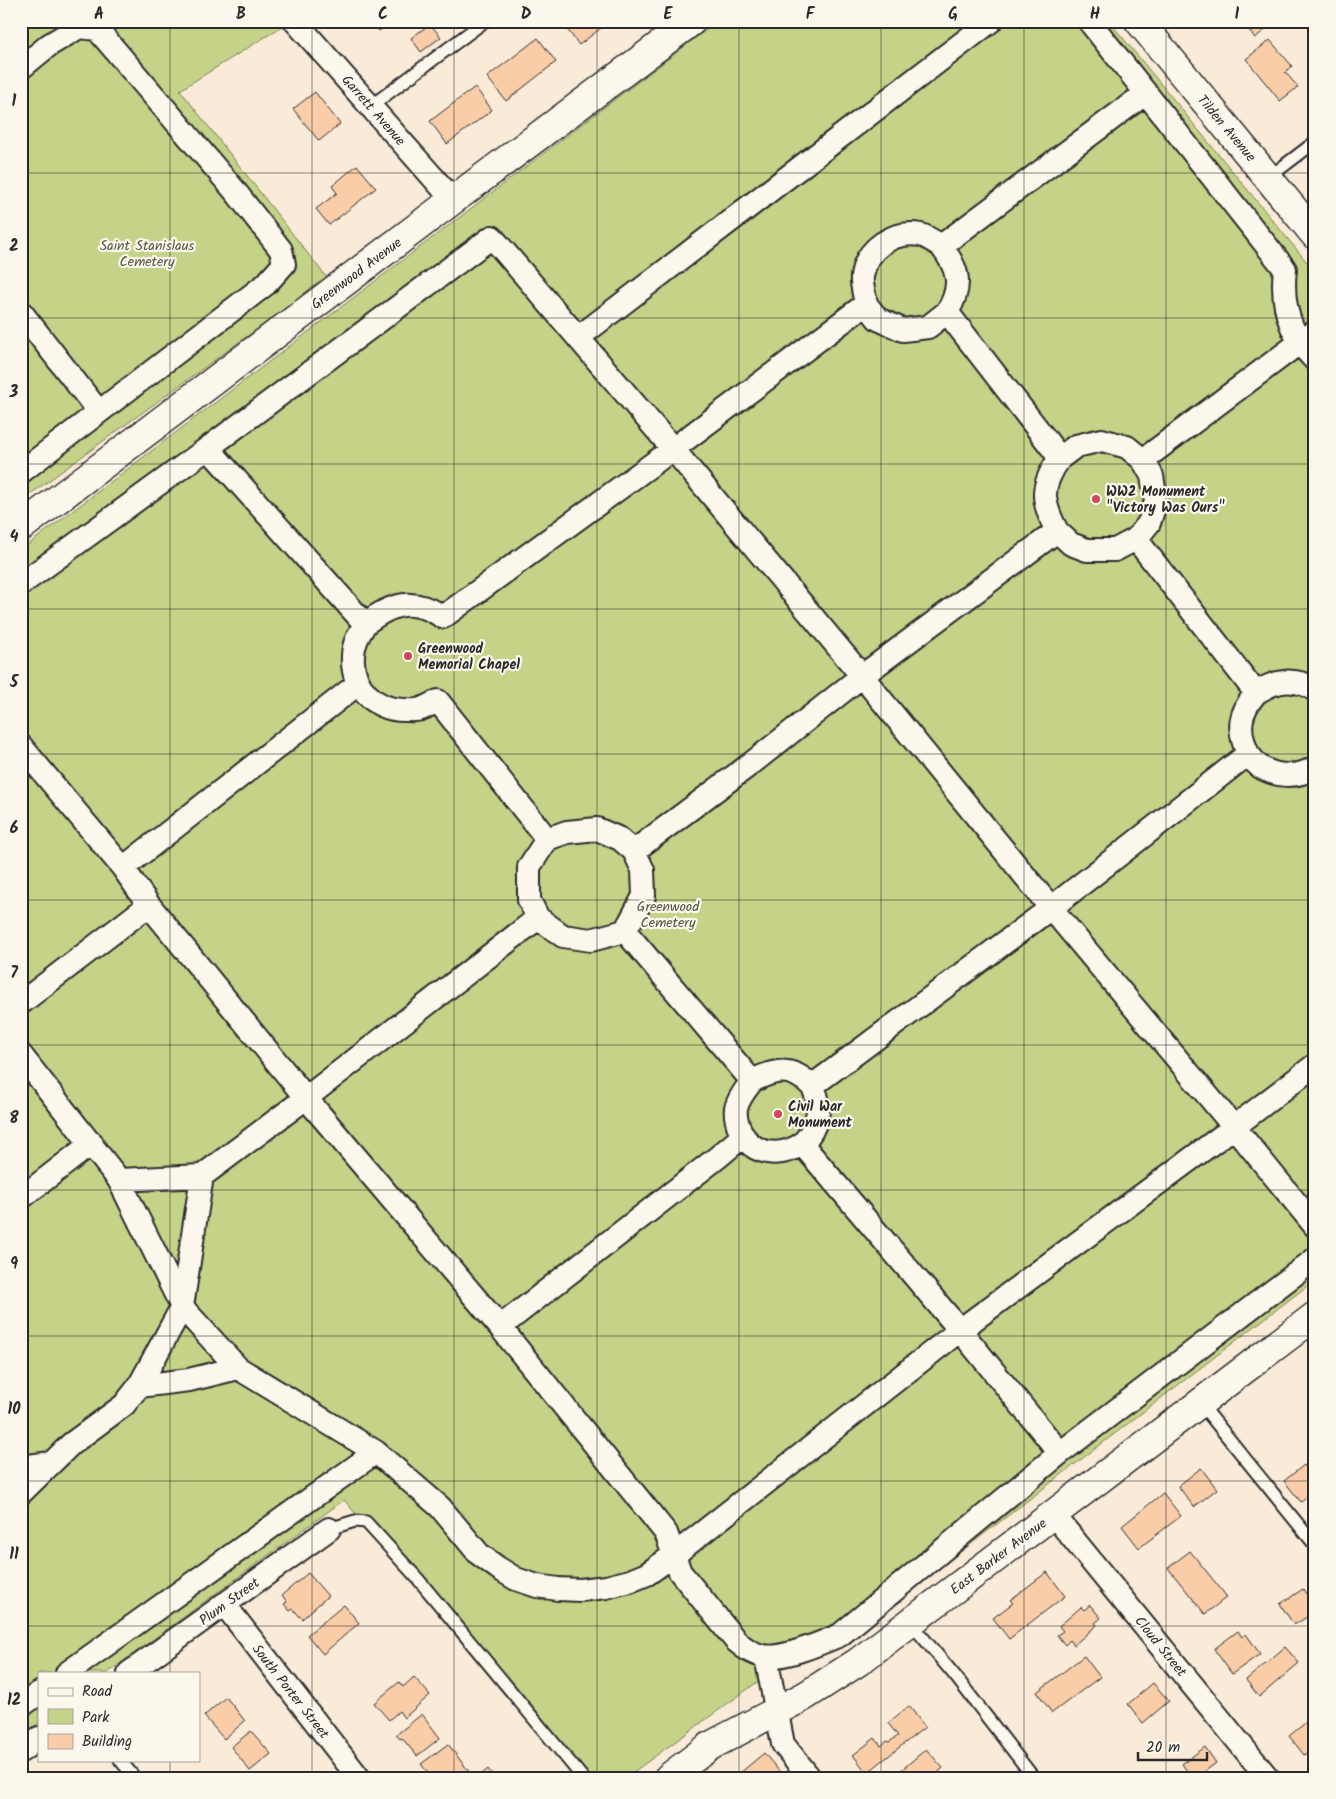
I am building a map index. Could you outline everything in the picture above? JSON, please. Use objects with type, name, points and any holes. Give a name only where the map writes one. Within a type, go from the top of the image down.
[{"type":"street","name":"Garrett Avenue","points":[[295,21],[453,200]]},
{"type":"street","points":[[579,337],[991,21]]},
{"type":"street","points":[[1089,21],[1285,269],[1283,285],[1284,304],[1288,319],[1308,336]]},
{"type":"street","name":"Tilden Avenue","points":[[1139,21],[1315,235]]},
{"type":"street","name":"Greenwood Avenue","points":[[21,527],[691,22]]},
{"type":"street","points":[[21,68],[49,44],[79,27],[97,29],[235,191],[281,250],[284,264],[266,284],[21,472]]},
{"type":"street","points":[[941,246],[1146,93]]},
{"type":"street","points":[[898,235],[921,235],[941,246],[953,261],[958,283],[954,301],[947,312],[928,327],[903,330],[878,319],[866,304],[862,278],[868,258],[882,243],[898,235]]},
{"type":"street","points":[[21,584],[492,237],[579,337],[862,676],[1051,908],[1315,1226]]},
{"type":"street","points":[[547,839],[438,701],[420,710],[394,710],[376,702],[365,693],[359,684],[354,669],[353,656],[356,640],[365,624],[381,612],[398,605],[420,605],[443,617],[673,449],[866,304]]},
{"type":"street","points":[[21,312],[99,412]]},
{"type":"street","points":[[947,312],[1060,458]]},
{"type":"street","points":[[1308,336],[1305,349],[1315,360]]},
{"type":"street","points":[[1143,460],[1308,336]]},
{"type":"street","points":[[1102,440],[1127,447],[1143,460],[1152,476],[1156,502],[1149,523],[1136,539],[1115,550],[1087,550],[1071,544],[1057,531],[1047,512],[1044,492],[1049,474],[1060,458],[1076,446],[1102,440]]},
{"type":"street","points":[[208,448],[365,624]]},
{"type":"street","points":[[634,851],[752,763],[862,676],[1057,531]]},
{"type":"street","points":[[1136,539],[1256,693]]},
{"type":"street","points":[[1315,690],[1306,685],[1290,681],[1274,683],[1256,693],[1246,705],[1241,720],[1242,740],[1248,754],[1261,768],[1284,776],[1305,772],[1315,767]]},
{"type":"street","points":[[123,868],[359,684]]},
{"type":"street","points":[[21,746],[123,868],[149,905],[306,1098],[500,1327],[666,1533],[680,1572],[736,1641],[746,1650],[766,1657],[782,1655],[812,1647],[840,1635],[1060,1453],[1315,1258]]},
{"type":"street","points":[[812,1086],[1051,908],[1248,754]]},
{"type":"street","points":[[597,829],[620,838],[634,851],[643,870],[644,896],[625,931],[591,940],[563,936],[538,918],[529,900],[529,867],[547,839],[567,832],[597,829]]},
{"type":"street","points":[[21,1003],[149,905]]},
{"type":"street","points":[[119,1180],[202,1176],[538,918]]},
{"type":"street","points":[[625,931],[752,1081]]},
{"type":"street","points":[[21,1056],[92,1143],[119,1180],[182,1307],[238,1368],[376,1452],[440,1507],[480,1554],[498,1568],[516,1579],[537,1586],[580,1590],[606,1587],[630,1581],[647,1574],[674,1556],[960,1330],[1315,1065]]},
{"type":"street","points":[[786,1071],[801,1075],[812,1086],[817,1098],[817,1118],[814,1129],[802,1144],[792,1150],[781,1153],[769,1153],[758,1150],[749,1144],[743,1136],[736,1119],[736,1107],[741,1096],[752,1081],[769,1072],[786,1071]]},
{"type":"street","points":[[500,1327],[743,1136]]},
{"type":"street","points":[[21,1198],[92,1143]]},
{"type":"street","points":[[802,1144],[960,1330],[1060,1453]]},
{"type":"street","points":[[21,1493],[71,1444],[124,1405],[139,1386],[182,1307],[202,1176]]},
{"type":"street","name":"East Barker Avenue","points":[[668,1778],[710,1746],[805,1696],[858,1662],[1315,1316]]},
{"type":"street","points":[[139,1386],[189,1380],[238,1368]]},
{"type":"street","points":[[68,1672],[376,1452]]},
{"type":"street","points":[[21,1467],[51,1462]]},
{"type":"street","name":"Cloud Street","points":[[1053,1514],[1268,1778]]},
{"type":"street","name":"Plum Street","points":[[130,1672],[329,1529]]},
{"type":"street","name":"South Porter Street","points":[[224,1604],[359,1778]]},
{"type":"street","points":[[766,1657],[778,1710],[783,1744],[810,1778]]},
{"type":"street","points":[[21,1706],[38,1694]]},
{"type":"street","points":[[21,1751],[38,1739]]},
{"type":"lane","points":[[371,106],[484,21]]},
{"type":"lane","points":[[1268,178],[1315,142]]},
{"type":"lane","points":[[1200,1403],[1315,1545]]},
{"type":"lane","points":[[329,1529],[355,1521],[366,1522],[418,1579],[583,1778]]},
{"type":"lane","points":[[910,1622],[956,1677],[1034,1778]]},
{"type":"lane","points":[[122,1762],[135,1778]]},
{"type":"green space","name":"Saint Stanislaus Cemetery","points":[[21,21],[279,21],[283,26],[180,90],[327,278],[21,501]]},
{"type":"green space","name":"Greenwood Cemetery","points":[[718,21],[1109,21],[1315,272],[1315,1280],[838,1646],[770,1673],[625,1778],[583,1778],[344,1500],[108,1672],[38,1672],[38,1724],[21,1736],[21,550]]},
{"type":"building","points":[[372,21],[393,21],[379,31]]},
{"type":"building","points":[[561,21],[610,21],[579,45]]},
{"type":"building","points":[[1242,21],[1270,21],[1272,24],[1255,38]]},
{"type":"building","points":[[430,24],[441,37],[421,52],[411,38]]},
{"type":"building","points":[[538,38],[556,62],[506,101],[487,77]]},
{"type":"building","points":[[1270,40],[1292,66],[1285,72],[1298,87],[1280,101],[1246,59]]},
{"type":"building","points":[[475,87],[492,110],[447,144],[430,121]]},
{"type":"building","points":[[315,92],[340,124],[319,141],[293,109]]},
{"type":"building","points":[[357,165],[376,188],[329,225],[316,209],[337,193],[332,186]]},
{"type":"building","points":[[1304,1465],[1315,1479],[1315,1491],[1301,1502],[1284,1481]]},
{"type":"building","points":[[1201,1468],[1217,1489],[1194,1507],[1178,1486]]},
{"type":"building","points":[[1163,1493],[1181,1516],[1139,1548],[1122,1526]]},
{"type":"building","points":[[1190,1551],[1227,1597],[1205,1614],[1168,1568]]},
{"type":"building","points":[[1047,1572],[1065,1596],[1009,1639],[993,1618],[1013,1603],[1010,1600]]},
{"type":"building","points":[[308,1573],[328,1596],[302,1619],[293,1609],[290,1611],[284,1604],[287,1602],[282,1595]]},
{"type":"building","points":[[1303,1589],[1315,1607],[1315,1612],[1294,1625],[1280,1604]]},
{"type":"building","points":[[344,1605],[359,1623],[323,1654],[307,1635]]},
{"type":"building","points":[[1090,1605],[1101,1618],[1095,1623],[1097,1625],[1074,1645],[1070,1640],[1065,1645],[1057,1635],[1063,1631],[1059,1626],[1081,1607],[1084,1610]]},
{"type":"building","points":[[1238,1631],[1242,1637],[1246,1634],[1260,1654],[1232,1674],[1214,1649]]},
{"type":"building","points":[[1285,1647],[1299,1663],[1259,1697],[1246,1680]]},
{"type":"building","points":[[1084,1656],[1100,1677],[1052,1713],[1037,1692]]},
{"type":"building","points":[[414,1677],[430,1695],[404,1718],[399,1711],[389,1720],[374,1703],[399,1682],[403,1687]]},
{"type":"building","points":[[1153,1683],[1169,1701],[1143,1723],[1128,1704]]},
{"type":"building","points":[[226,1697],[245,1721],[224,1739],[204,1716]]},
{"type":"building","points":[[909,1706],[925,1727],[867,1773],[853,1755],[875,1738],[881,1746],[898,1736],[888,1723]]},
{"type":"building","points":[[422,1714],[440,1738],[417,1756],[402,1738],[400,1739],[396,1735]]},
{"type":"building","points":[[1315,1715],[1315,1746],[1304,1755],[1289,1736]]},
{"type":"building","points":[[251,1731],[271,1754],[250,1771],[231,1747]]},
{"type":"building","points":[[448,1744],[470,1773],[463,1778],[432,1778],[421,1764]]},
{"type":"building","points":[[1205,1747],[1216,1763],[1196,1778],[1192,1778],[1182,1764]]},
{"type":"building","points":[[926,1749],[943,1768],[932,1778],[892,1778]]},
{"type":"building","points":[[764,1753],[779,1771],[770,1778],[734,1778]]},
{"type":"building","points":[[488,1769],[495,1778],[477,1778]]},
{"type":"place","name":"WW2 Monument \"Victory Was Ours\"","points":[[1096,499]]},
{"type":"place","name":"Greenwood Memorial Chapel","points":[[408,656]]},
{"type":"place","name":"Civil War Monument","points":[[778,1114]]}]
